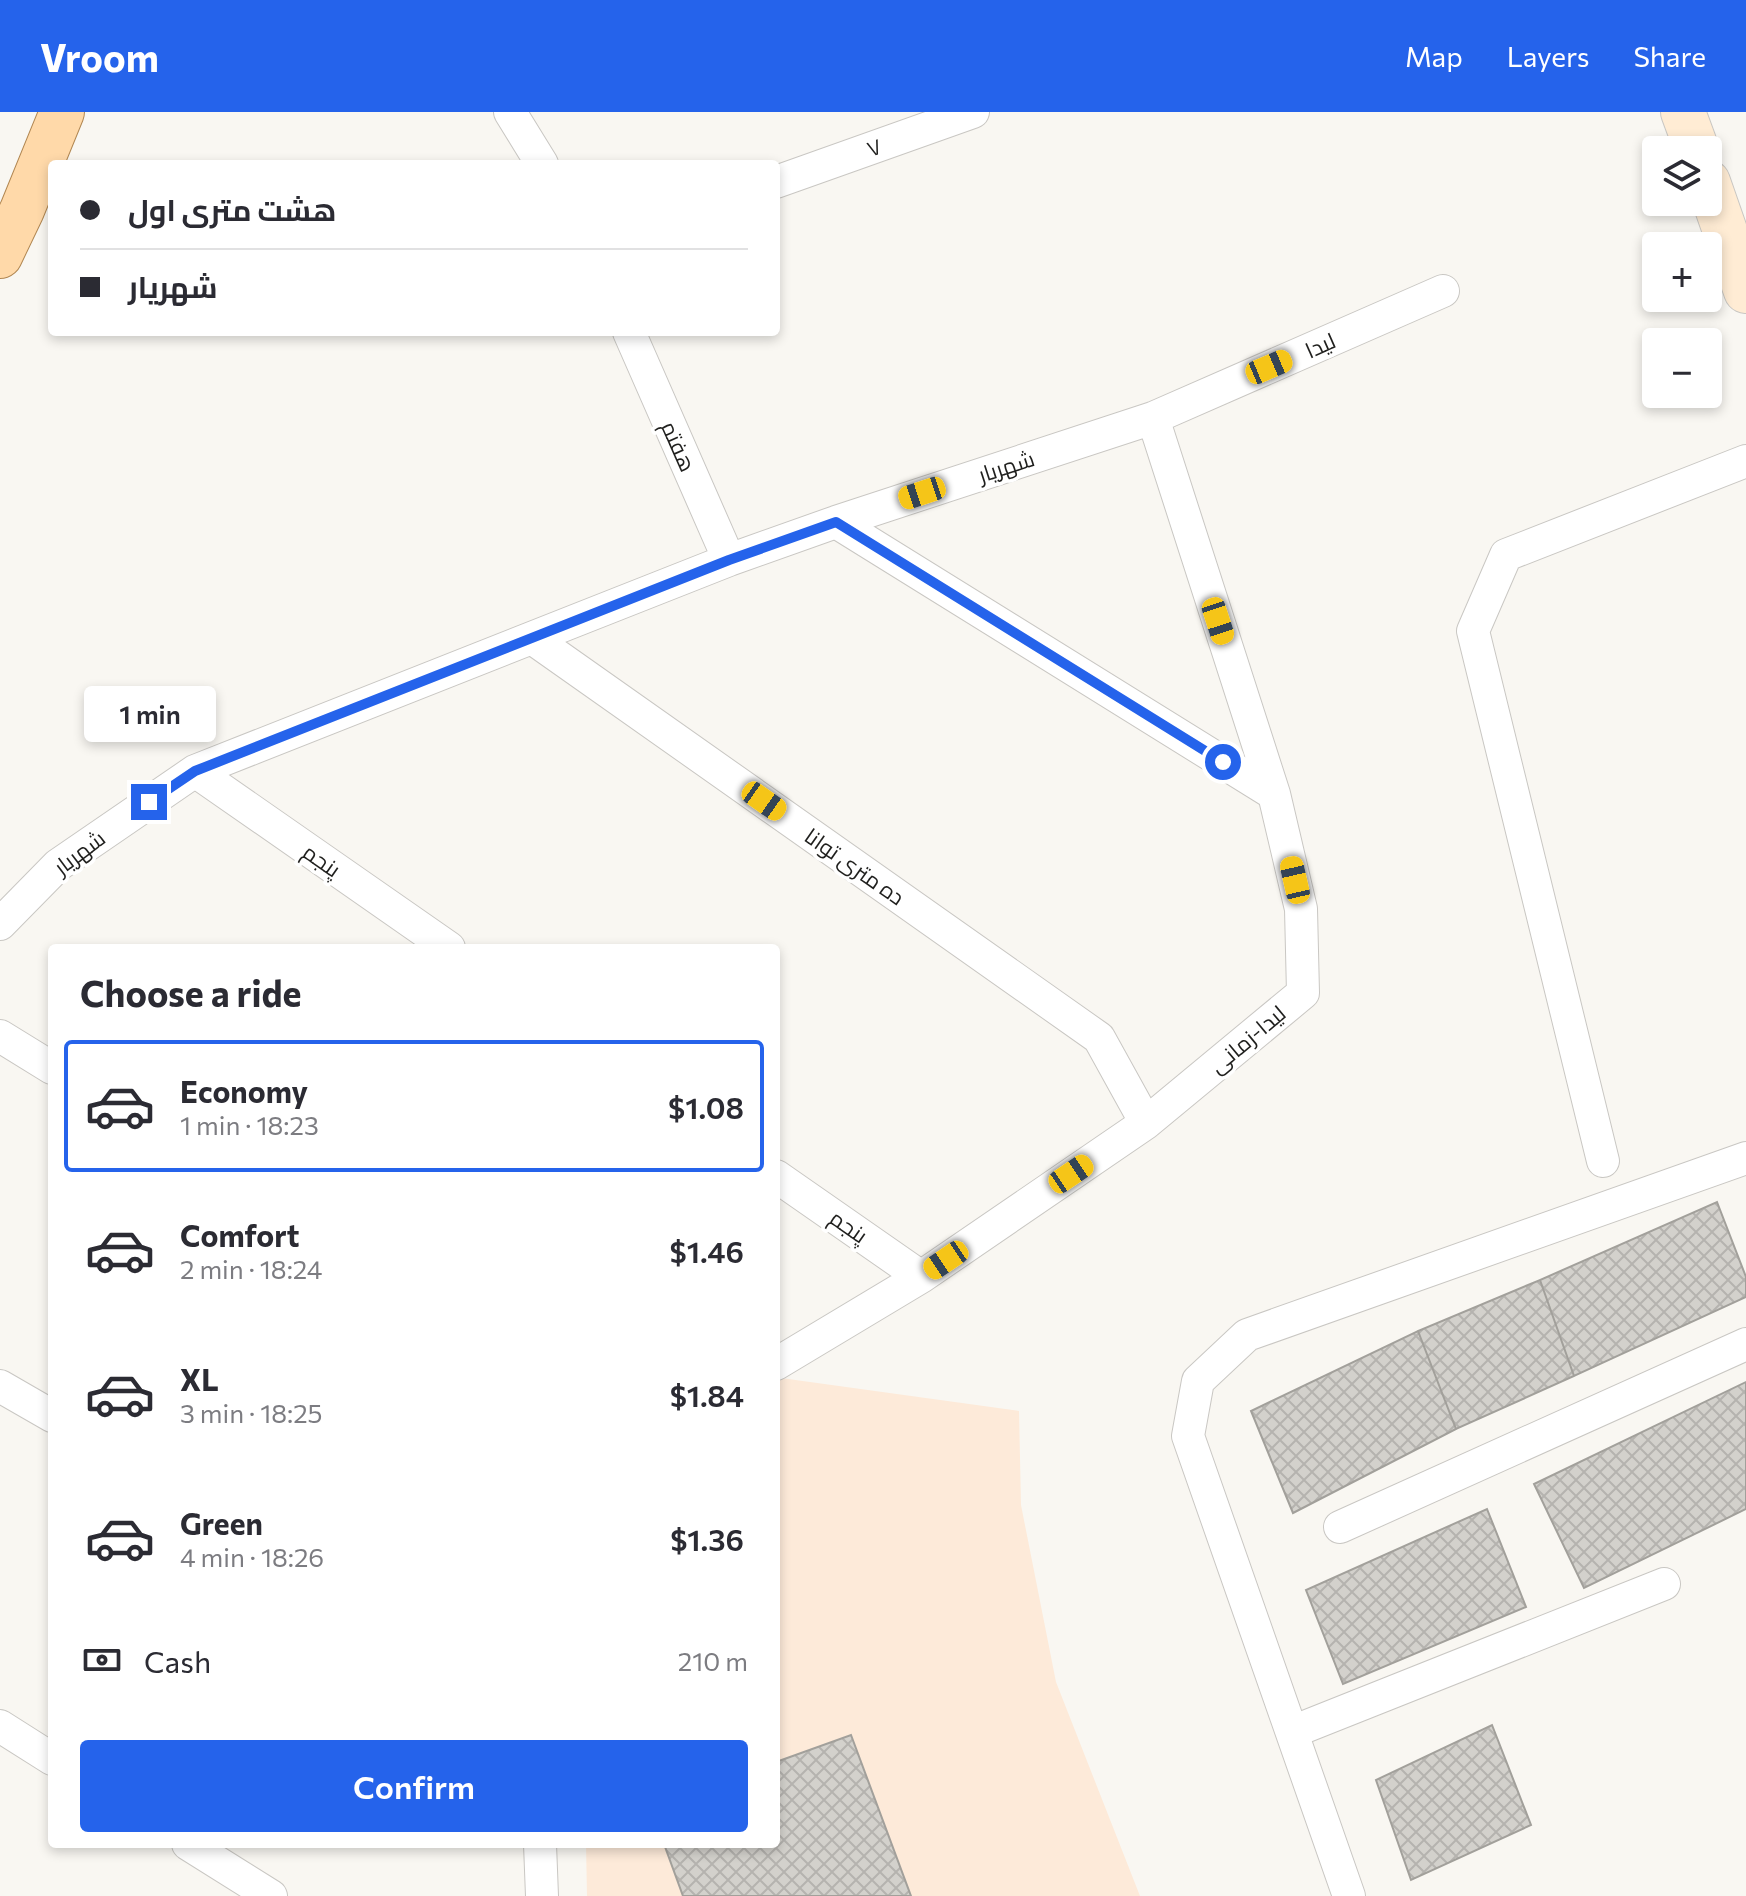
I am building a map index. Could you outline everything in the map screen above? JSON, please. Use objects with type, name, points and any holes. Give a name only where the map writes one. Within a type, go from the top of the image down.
[{"type":"main road","points":[[0,256],[62,112]]},
{"type":"main road","points":[[1683,112],[1692,136]]},
{"type":"main road","points":[[1720,216],[1746,291]]},
{"type":"street","points":[[510,112],[540,160]]},
{"type":"street","name":"۷","points":[[780,181],[973,112]]},
{"type":"street","name":"لیدا","points":[[1153,418],[1443,291]]},
{"type":"street","name":"هفتم","points":[[631,336],[729,560]]},
{"type":"street","name":"شهریار","points":[[0,924],[58,865],[195,771],[729,560],[1153,418]]},
{"type":"street","name":"لیدا-زمانی","points":[[780,1362],[921,1277],[1146,1123],[1303,993],[1301,909],[1274,794],[1153,418]]},
{"type":"street","points":[[1603,1161],[1473,631],[1506,555],[1746,461]]},
{"type":"street","points":[[836,522],[1274,794]]},
{"type":"street","name":"ده متری توانا","points":[[532,638],[1099,1038],[1146,1123]]},
{"type":"street","name":"پنجم","points":[[195,771],[443,944]]},
{"type":"street","points":[[0,1036],[48,1066]]},
{"type":"street","points":[[1349,1896],[1188,1436],[1198,1381],[1247,1335],[1746,1158]]},
{"type":"street","name":"پنجم","points":[[780,1179],[921,1277]]},
{"type":"street","points":[[1340,1527],[1746,1344]]},
{"type":"street","points":[[0,1386],[48,1414]]},
{"type":"street","points":[[1292,1732],[1664,1584]]},
{"type":"street","points":[[0,1726],[48,1756]]},
{"type":"street","points":[[194,1848],[271,1896]]},
{"type":"street","points":[[540,1848],[542,1896]]},
{"type":"shaded area","points":[[780,1379],[1019,1411],[1021,1505],[1056,1682],[1140,1896],[587,1896],[586,1848],[780,1848]]},
{"type":"building","points":[[1717,1202],[1746,1277],[1746,1297],[1574,1376],[1540,1280]]},
{"type":"building","points":[[1540,1280],[1574,1376],[1456,1429],[1418,1331]]},
{"type":"building","points":[[1418,1331],[1456,1429],[1293,1513],[1251,1411]]},
{"type":"building","points":[[1746,1382],[1746,1509],[1584,1588],[1534,1484]]},
{"type":"building","points":[[1487,1509],[1526,1607],[1343,1684],[1306,1590]]},
{"type":"building","points":[[1492,1725],[1531,1825],[1411,1880],[1376,1780]]},
{"type":"building","points":[[851,1735],[911,1896],[683,1896],[665,1848],[780,1848],[780,1761]]},
{"type":"route","points":[[149,802],[195,771],[729,560],[836,522],[1223,762]]}]
